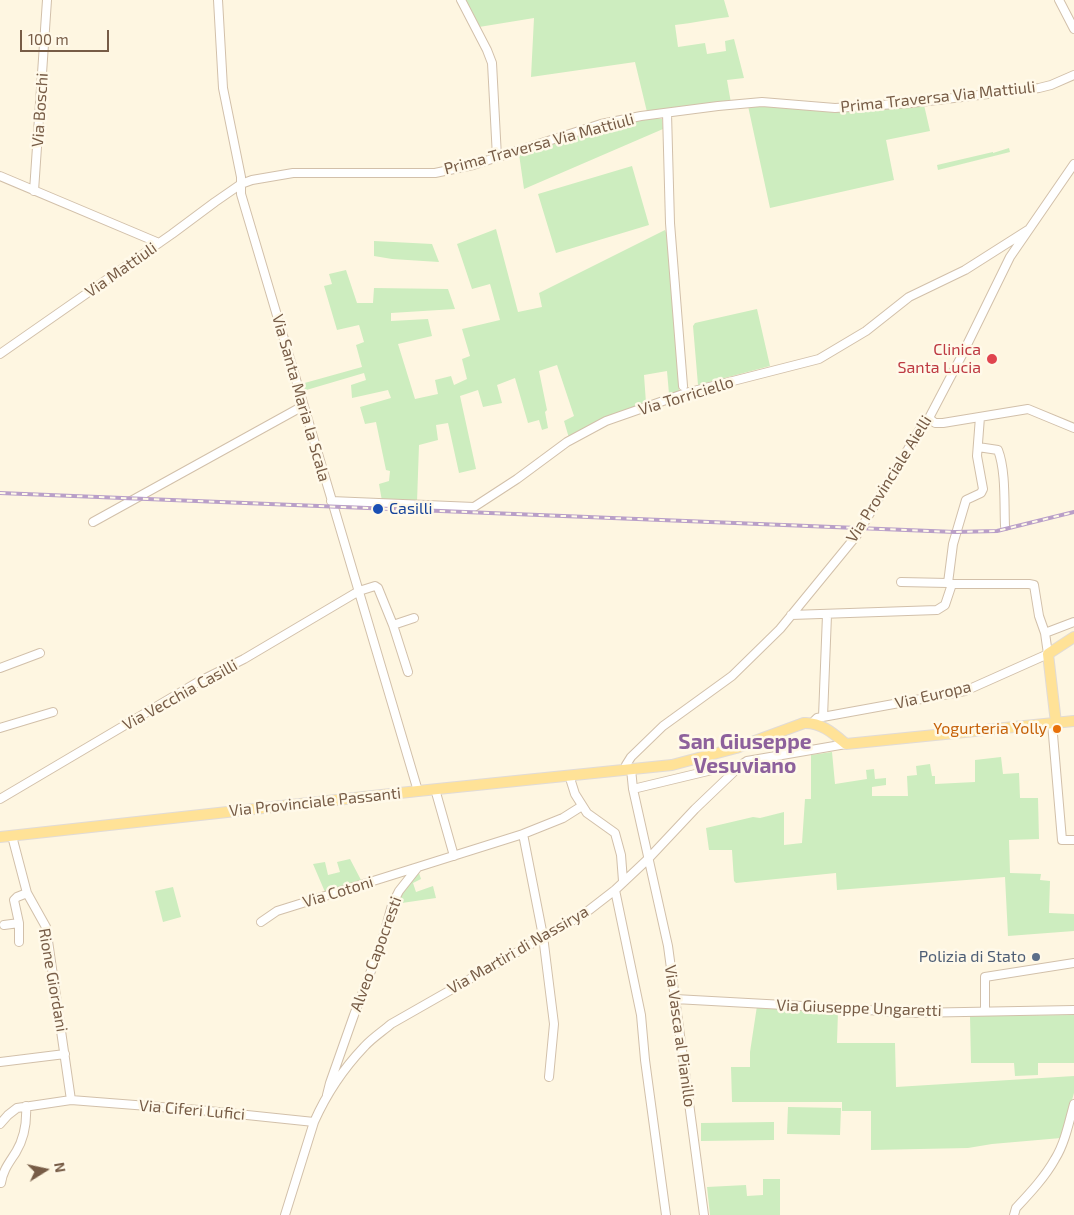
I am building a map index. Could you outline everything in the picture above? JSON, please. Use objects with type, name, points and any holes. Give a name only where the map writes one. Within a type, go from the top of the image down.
[{"type":"main road","name":"Via Europa","points":[[1048,654],[1074,637]]},
{"type":"main road","points":[[1048,654],[1054,723]]},
{"type":"main road","name":"Via Provinciale Passanti","points":[[0,837],[672,765],[736,748],[786,728],[818,720]]},
{"type":"main road","points":[[818,720],[846,744],[1074,721]]},
{"type":"street","name":"Via Boschi","points":[[34,191],[47,0]]},
{"type":"street","name":"Via Santa Maria la Scala","points":[[218,0],[223,88],[241,177],[241,194],[418,791]]},
{"type":"street","points":[[461,0],[487,50],[492,64],[498,157]]},
{"type":"street","points":[[1059,0],[1074,29]]},
{"type":"street","name":"Prima Traversa Via Mattiuli","points":[[241,184],[252,180],[293,173],[435,173],[473,165],[601,124],[641,116],[754,102],[836,108],[911,103],[1039,88],[1074,75]]},
{"type":"street","name":"Via Torriciello","points":[[667,113],[670,223],[683,386]]},
{"type":"street","name":"Via Provinciale Aielli","points":[[629,769],[626,765],[631,757],[663,726],[732,676],[780,630],[857,535],[923,424],[929,418],[1010,257],[1074,164]]},
{"type":"street","points":[[0,176],[159,243]]},
{"type":"street","name":"Via Mattiuli","points":[[0,354],[241,184]]},
{"type":"street","name":"Via Torriciello","points":[[331,501],[474,507],[518,479],[567,442],[606,422],[686,393],[819,359],[866,331],[909,297],[966,270],[1028,230]]},
{"type":"street","points":[[93,522],[303,406]]},
{"type":"street","points":[[929,418],[935,424],[1028,409],[1074,428]]},
{"type":"street","points":[[791,615],[936,610],[944,605],[950,583],[952,544],[966,500],[982,493],[983,489],[977,456],[980,417]]},
{"type":"street","points":[[978,447],[998,450],[1002,469],[1005,526]]},
{"type":"street","points":[[901,582],[1034,585],[1048,654]]},
{"type":"street","points":[[358,591],[372,586],[378,588],[408,672]]},
{"type":"street","name":"Via Vecchia Casilli","points":[[0,799],[198,682],[244,659],[358,591]]},
{"type":"street","points":[[818,720],[827,614]]},
{"type":"street","points":[[393,626],[414,618]]},
{"type":"street","points":[[1045,633],[1074,622]]},
{"type":"street","points":[[0,668],[40,653]]},
{"type":"street","name":"Via Europa","points":[[818,720],[965,691],[1048,654]]},
{"type":"street","points":[[0,728],[53,712]]},
{"type":"street","points":[[1054,723],[1062,840],[1074,840]]},
{"type":"street","name":"Via Martiri di Nassirya","points":[[285,1215],[314,1122],[326,1099],[365,1046],[391,1024],[584,914],[615,890],[648,859],[741,765],[751,759],[846,744]]},
{"type":"street","points":[[633,789],[732,765],[741,765]]},
{"type":"street","name":"Via Vasca al Pianillo","points":[[629,769],[668,946],[704,1215]]},
{"type":"street","points":[[569,775],[575,794],[591,818],[614,833],[621,855],[623,881]]},
{"type":"street","points":[[436,789],[454,856]]},
{"type":"street","points":[[418,867],[523,834],[563,818],[582,806]]},
{"type":"street","points":[[523,834],[543,936],[554,1024],[549,1077]]},
{"type":"street","name":"Rione Giordani","points":[[12,836],[26,893],[46,927],[71,1100]]},
{"type":"street","name":"Via Cotoni","points":[[261,922],[277,911],[418,867]]},
{"type":"street","name":"Alveo Capocresti","points":[[326,1099],[330,1083],[381,945],[392,905],[399,891],[418,867]]},
{"type":"street","points":[[615,890],[641,1015],[646,1068],[666,1215]]},
{"type":"street","points":[[19,942],[19,923],[14,900],[16,897],[26,893]]},
{"type":"street","points":[[4,925],[19,923]]},
{"type":"street","points":[[986,1011],[985,977],[1074,963]]},
{"type":"street","name":"Via Giuseppe Ungaretti","points":[[675,999],[910,1014],[1074,1010]]},
{"type":"street","points":[[0,1062],[65,1054]]},
{"type":"street","name":"Via Ciferi Lufici","points":[[26,1106],[71,1100],[199,1110],[314,1122]]},
{"type":"street","points":[[1014,1215],[1016,1208],[1048,1171],[1056,1158],[1064,1140],[1074,1104]]},
{"type":"street","points":[[0,1124],[8,1114],[17,1108],[26,1106],[27,1120],[25,1133],[16,1152],[4,1169],[1,1184]]},
{"type":"green space","points":[[464,0],[724,0],[729,17],[675,25],[678,47],[705,43],[707,54],[726,51],[725,41],[734,39],[744,78],[727,80],[731,103],[647,112],[635,62],[531,77],[534,18],[479,27]]},
{"type":"green space","points":[[924,105],[930,131],[886,140],[894,180],[770,208],[748,106],[825,110]]},
{"type":"green space","points":[[652,118],[662,119],[663,129],[524,189],[519,154],[584,133]]},
{"type":"green space","points":[[1009,148],[1010,152],[938,170],[937,165]]},
{"type":"green space","points":[[632,166],[649,225],[556,253],[538,194]]},
{"type":"green space","points":[[496,229],[518,312],[542,307],[539,293],[665,230],[668,237],[679,391],[669,394],[667,371],[644,375],[646,403],[609,418],[569,438],[564,421],[574,416],[557,365],[539,371],[547,410],[545,412],[548,428],[542,430],[539,420],[528,423],[515,378],[497,385],[502,403],[483,407],[478,390],[460,396],[476,469],[459,473],[448,423],[436,425],[438,440],[419,445],[417,502],[382,501],[379,484],[389,481],[390,471],[386,470],[376,422],[365,424],[360,407],[391,398],[388,390],[352,398],[351,385],[366,380],[364,373],[303,391],[301,384],[362,367],[356,345],[364,342],[359,325],[337,330],[324,286],[332,284],[329,274],[346,270],[357,303],[373,303],[374,288],[448,289],[455,309],[391,313],[391,321],[428,319],[432,336],[398,344],[415,399],[438,394],[435,380],[451,376],[454,385],[467,379],[462,359],[470,356],[462,329],[500,320],[490,284],[472,289],[457,244]]},
{"type":"green space","points":[[374,241],[432,244],[439,262],[374,256]]},
{"type":"green space","points":[[757,309],[770,366],[698,385],[693,326],[695,323]]},
{"type":"green space","points":[[832,752],[835,784],[867,779],[866,770],[874,769],[875,779],[886,778],[886,785],[872,787],[872,796],[908,796],[907,776],[917,775],[916,766],[930,764],[932,776],[935,776],[935,784],[975,782],[975,760],[1001,757],[1003,774],[1019,773],[1020,798],[1038,798],[1039,839],[1009,840],[1010,873],[1041,874],[1040,880],[1050,881],[1049,913],[1074,914],[1074,931],[1008,936],[1005,877],[837,890],[836,873],[736,883],[734,881],[732,850],[709,850],[706,828],[784,812],[784,845],[802,843],[805,799],[811,799],[811,755]]},
{"type":"green space","points":[[350,859],[361,880],[356,882],[356,884],[328,894],[325,892],[313,864],[325,862],[328,875],[340,872],[337,862]]},
{"type":"green space","points":[[419,873],[421,879],[413,883],[416,892],[433,886],[436,898],[395,904],[410,881]]},
{"type":"green space","points":[[173,887],[181,917],[163,922],[155,891]]},
{"type":"green space","points":[[757,1006],[838,1011],[837,1043],[895,1043],[896,1087],[1074,1076],[1074,1093],[1061,1138],[968,1148],[871,1150],[871,1111],[842,1111],[842,1102],[732,1102],[731,1067],[750,1067],[750,1052]]},
{"type":"green space","points":[[1074,1015],[1074,1063],[1038,1063],[1038,1075],[1015,1076],[1014,1063],[971,1063],[970,1016]]},
{"type":"green space","points":[[788,1107],[841,1108],[840,1135],[787,1134]]},
{"type":"green space","points":[[774,1122],[774,1140],[701,1141],[701,1123]]},
{"type":"green space","points":[[763,1179],[780,1179],[780,1215],[710,1215],[707,1187],[746,1185],[747,1196],[763,1195]]},
{"type":"railway","points":[[0,493],[955,532],[997,531],[1074,512]]},
{"type":"place","name":"Clinica Santa Lucia","points":[[992,359]]},
{"type":"place","name":"Casilli","points":[[378,509]]},
{"type":"place","name":"Yogurteria Yolly","points":[[1057,729]]},
{"type":"place","name":"Polizia di Stato","points":[[1036,957]]},
{"type":"district","name":"San Giuseppe Vesuviano","points":[[745,754]]}]
